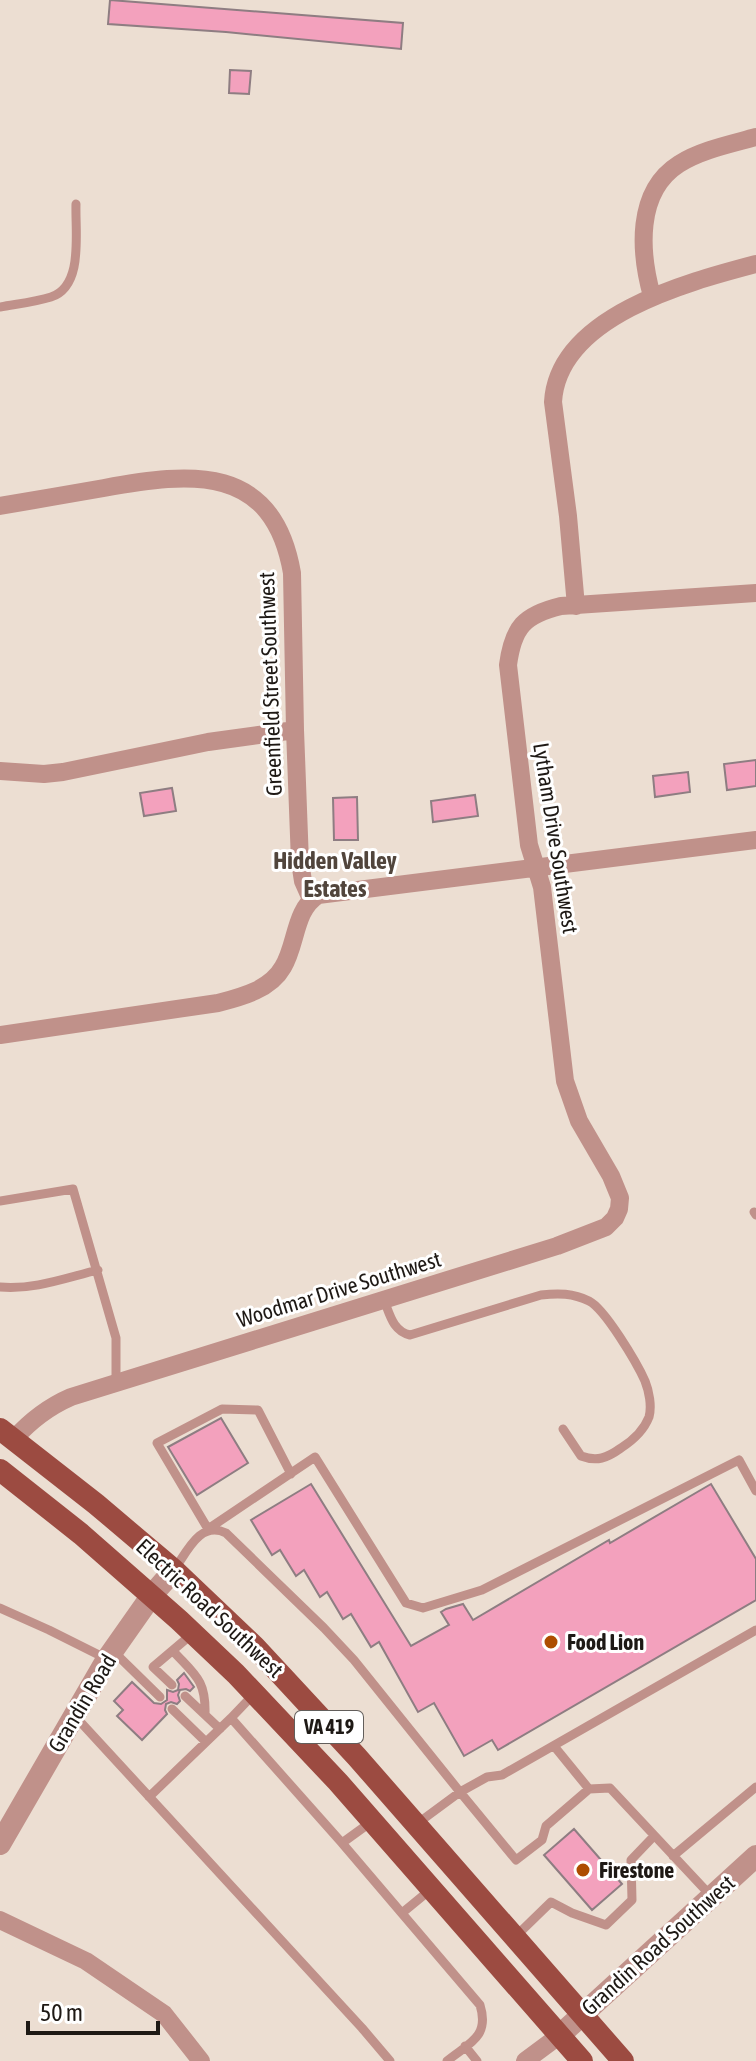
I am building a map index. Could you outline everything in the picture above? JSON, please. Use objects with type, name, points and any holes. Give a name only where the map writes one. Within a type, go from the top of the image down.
[{"type":"main road","name":"Electric Road Southwest","points":[[7,1434],[174,1570],[255,1647],[417,1824],[623,2061]]},
{"type":"main road","name":"Electric Road Southwest","points":[[0,1470],[152,1595],[254,1693],[338,1782],[582,2061]]},
{"type":"street","points":[[652,296],[645,272],[643,247],[644,223],[656,187],[677,165],[693,157],[756,137]]},
{"type":"street","points":[[576,606],[553,402],[559,372],[583,340],[652,296],[756,264]]},
{"type":"street","name":"Greenfield Street Southwest","points":[[0,506],[139,481],[199,477],[239,488],[257,500],[271,516],[289,552],[292,573],[300,862],[303,881],[311,899]]},
{"type":"street","name":"Lytham Drive Southwest","points":[[596,1150],[579,1121],[565,1081],[542,887],[529,845],[508,665],[511,648],[522,624],[534,615],[553,608],[756,593]]},
{"type":"street","points":[[0,771],[63,772],[208,742],[295,730]]},
{"type":"street","points":[[0,1035],[218,1003],[244,996],[265,986],[284,967],[303,909],[311,899],[324,893],[756,840]]},
{"type":"street","name":"Woodmar Drive Southwest","points":[[7,1434],[50,1406],[71,1397],[557,1246],[606,1227],[615,1218],[620,1198],[596,1150]]},
{"type":"street","name":"Grandin Road","points":[[0,1844],[110,1655],[152,1595],[174,1570]]},
{"type":"street","name":"Grandin Road Southwest","points":[[560,2035],[756,1856]]},
{"type":"street","points":[[0,1920],[86,1961],[164,2014],[198,2060]]},
{"type":"street","points":[[525,2061],[560,2035]]},
{"type":"lane","points":[[0,307],[51,297],[70,282],[75,271],[76,204]]},
{"type":"lane","points":[[0,1201],[73,1189],[116,1338],[116,1383]]},
{"type":"lane","points":[[0,1287],[36,1286],[98,1270]]},
{"type":"lane","points":[[384,1300],[395,1327],[410,1335],[541,1295],[559,1293],[590,1301],[610,1322],[645,1381],[649,1415],[642,1430],[630,1442],[608,1457],[597,1459],[581,1456],[563,1429]]},
{"type":"lane","points":[[208,1529],[157,1443],[222,1409],[258,1410],[291,1474]]},
{"type":"lane","points":[[174,1570],[200,1535],[315,1457],[406,1603],[423,1608],[482,1590],[739,1460],[756,1491]]},
{"type":"lane","points":[[208,1529],[226,1533],[324,1628],[376,1686],[516,1860],[542,1840],[546,1826],[589,1789],[610,1788],[711,1896]]},
{"type":"lane","points":[[0,1608],[110,1655],[160,1697]]},
{"type":"lane","points":[[417,1824],[460,1792],[487,1777],[502,1775],[756,1630]]},
{"type":"lane","points":[[141,1679],[193,1633]]},
{"type":"lane","points":[[173,1651],[199,1679],[205,1695],[205,1714]]},
{"type":"lane","points":[[153,1667],[172,1685]]},
{"type":"lane","points":[[149,1797],[254,1693]]},
{"type":"lane","points":[[185,1696],[220,1729]]},
{"type":"lane","points":[[172,1709],[206,1742]]},
{"type":"lane","points":[[74,1715],[390,2061]]},
{"type":"lane","points":[[231,1718],[480,2005],[484,2020],[480,2034],[447,2061]]},
{"type":"lane","points":[[554,1746],[589,1789]]},
{"type":"lane","points":[[673,1856],[756,1787]]},
{"type":"lane","points":[[342,1843],[371,1822]]},
{"type":"lane","points":[[515,1937],[551,1902],[606,1925],[632,1900],[631,1860],[654,1836]]},
{"type":"lane","points":[[402,1913],[431,1889]]},
{"type":"lane","points":[[465,2046],[477,2061]]},
{"type":"building","points":[[110,0],[403,23],[401,49],[108,24]]},
{"type":"building","points":[[230,70],[251,71],[249,94],[229,93]]},
{"type":"building","points":[[756,760],[756,786],[727,790],[724,764]]},
{"type":"building","points":[[688,772],[690,792],[655,797],[653,776]]},
{"type":"building","points":[[172,788],[176,811],[144,816],[140,793]]},
{"type":"building","points":[[475,795],[478,816],[433,822],[431,801]]},
{"type":"building","points":[[357,797],[358,840],[334,840],[333,798]]},
{"type":"building","points":[[221,1418],[248,1463],[197,1495],[168,1447]]},
{"type":"building","points":[[311,1484],[411,1646],[449,1625],[441,1612],[446,1609],[463,1604],[473,1620],[711,1484],[756,1559],[756,1600],[498,1750],[492,1740],[464,1756],[434,1703],[418,1712],[379,1642],[371,1647],[351,1614],[343,1619],[327,1592],[320,1597],[304,1570],[296,1576],[280,1550],[272,1555],[251,1520]]},
{"type":"building","points":[[184,1673],[194,1687],[190,1691],[180,1690],[177,1704],[166,1704],[167,1714],[142,1740],[117,1716],[123,1710],[114,1701],[132,1682],[154,1703],[161,1704],[167,1700],[167,1690],[178,1690],[177,1680]]},
{"type":"building","name":"Firestone","points":[[574,1829],[622,1884],[592,1910],[544,1855]]},
{"type":"place","name":"Food Lion","points":[[551,1642]]},
{"type":"place","name":"Firestone","points":[[583,1870]]},
{"type":"district","name":"Hidden Valley Estates","points":[[335,875]]}]
